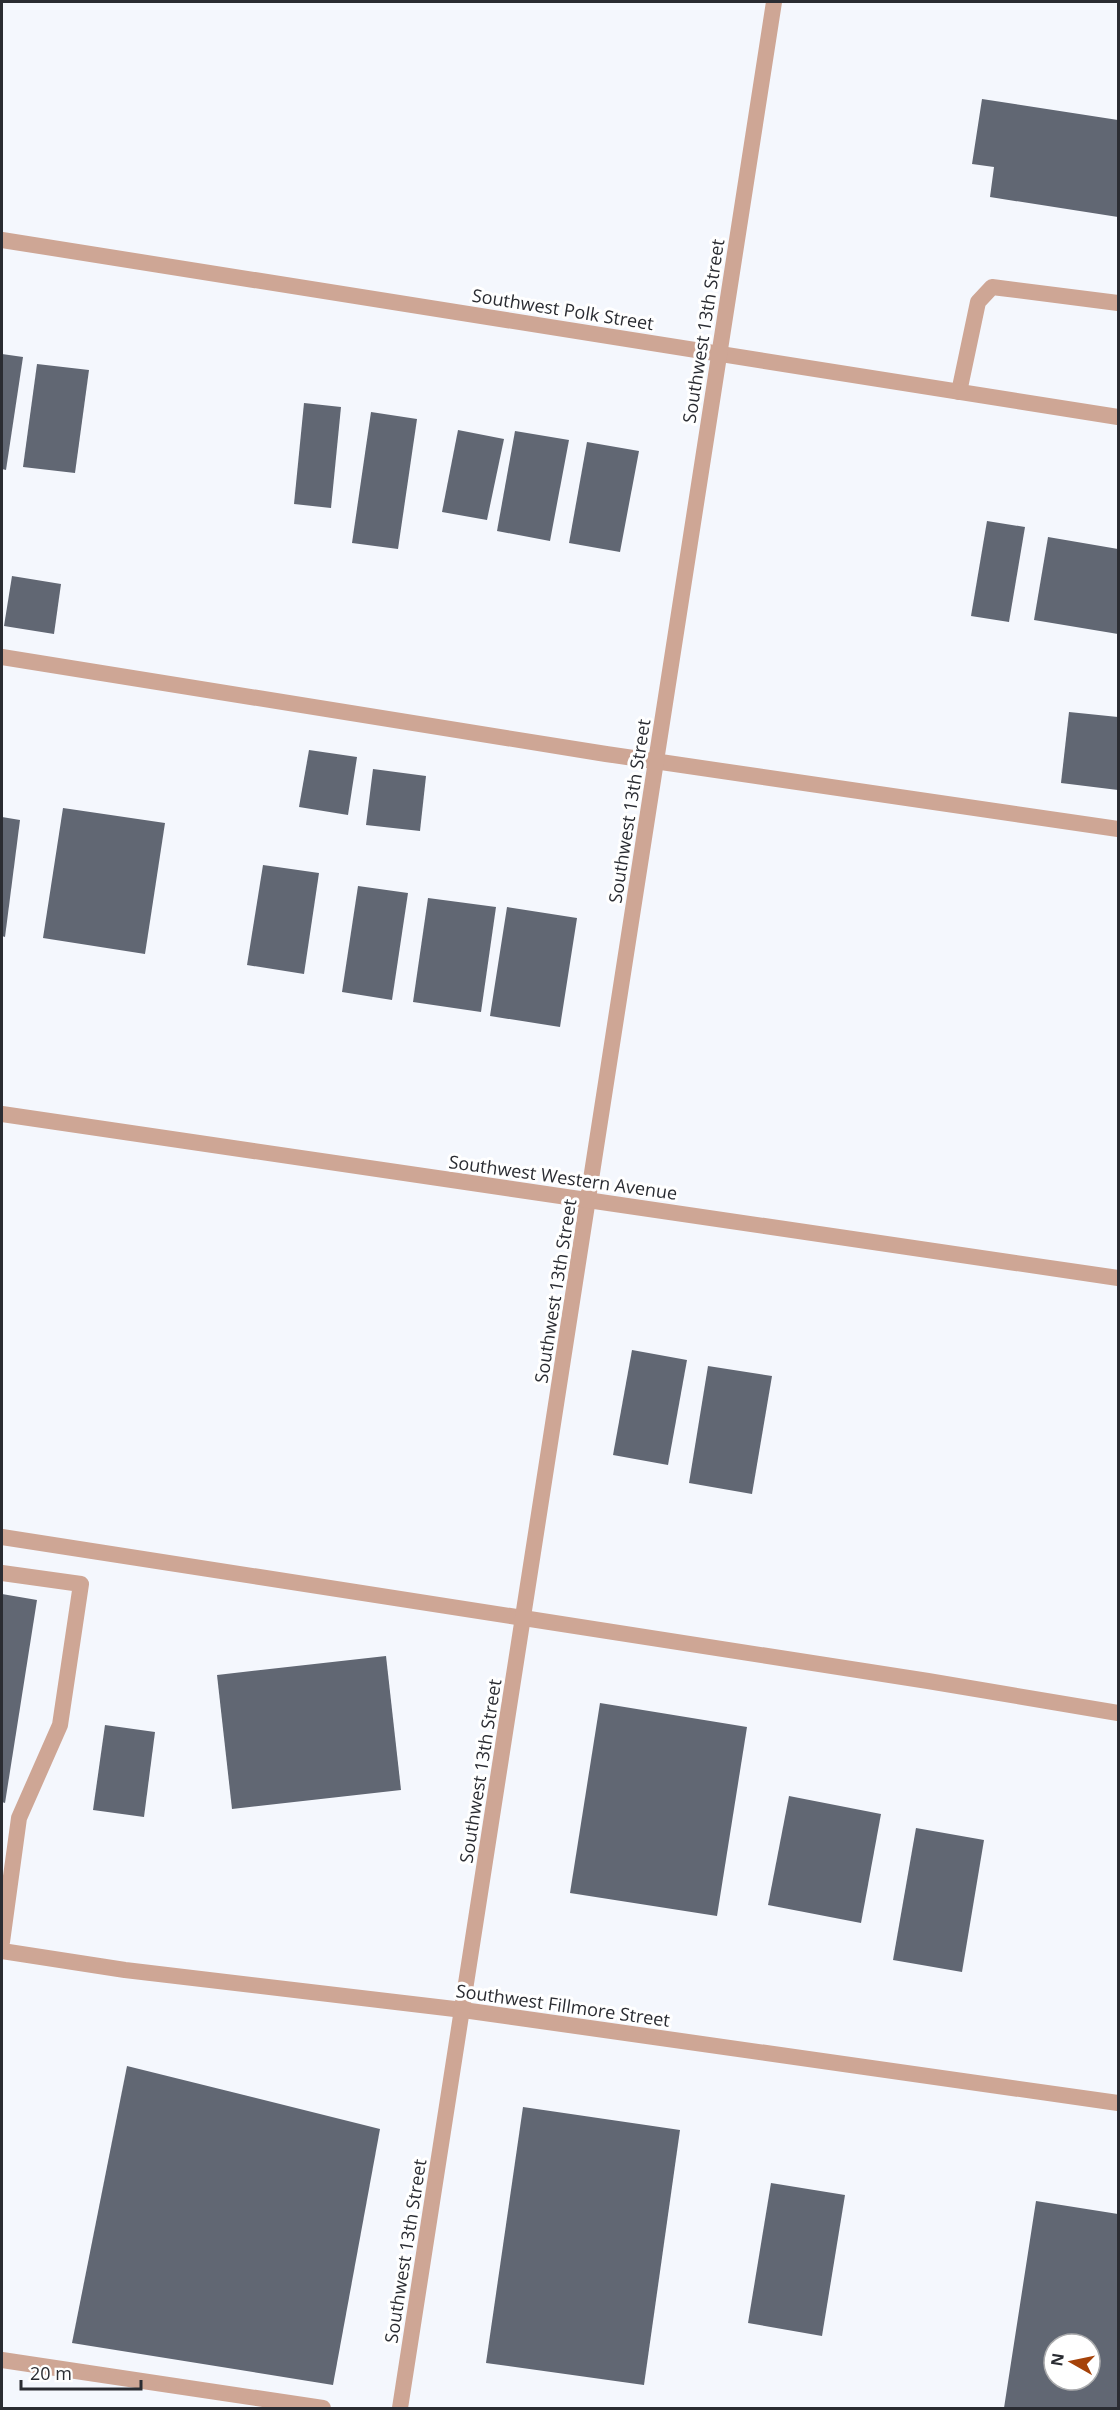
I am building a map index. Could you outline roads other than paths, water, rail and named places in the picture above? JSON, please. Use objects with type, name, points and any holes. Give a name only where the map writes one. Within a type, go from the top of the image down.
[{"type":"street","name":"Southwest 13th Street","points":[[400,2409],[774,2]]},
{"type":"street","name":"Southwest Polk Street","points":[[2,240],[1119,417]]},
{"type":"street","points":[[959,392],[978,302],[992,287],[1119,303]]},
{"type":"street","points":[[2,657],[656,761],[1119,829]]},
{"type":"street","name":"Southwest Western Avenue","points":[[2,1114],[1119,1278]]},
{"type":"street","points":[[2,1537],[928,1681],[1119,1713]]},
{"type":"street","points":[[2,1573],[81,1584],[60,1725],[19,1818],[2,1942]]},
{"type":"street","name":"Southwest Fillmore Street","points":[[2,1951],[137,1972],[463,2010],[1119,2103]]},
{"type":"street","points":[[2,2360],[323,2409]]}]
